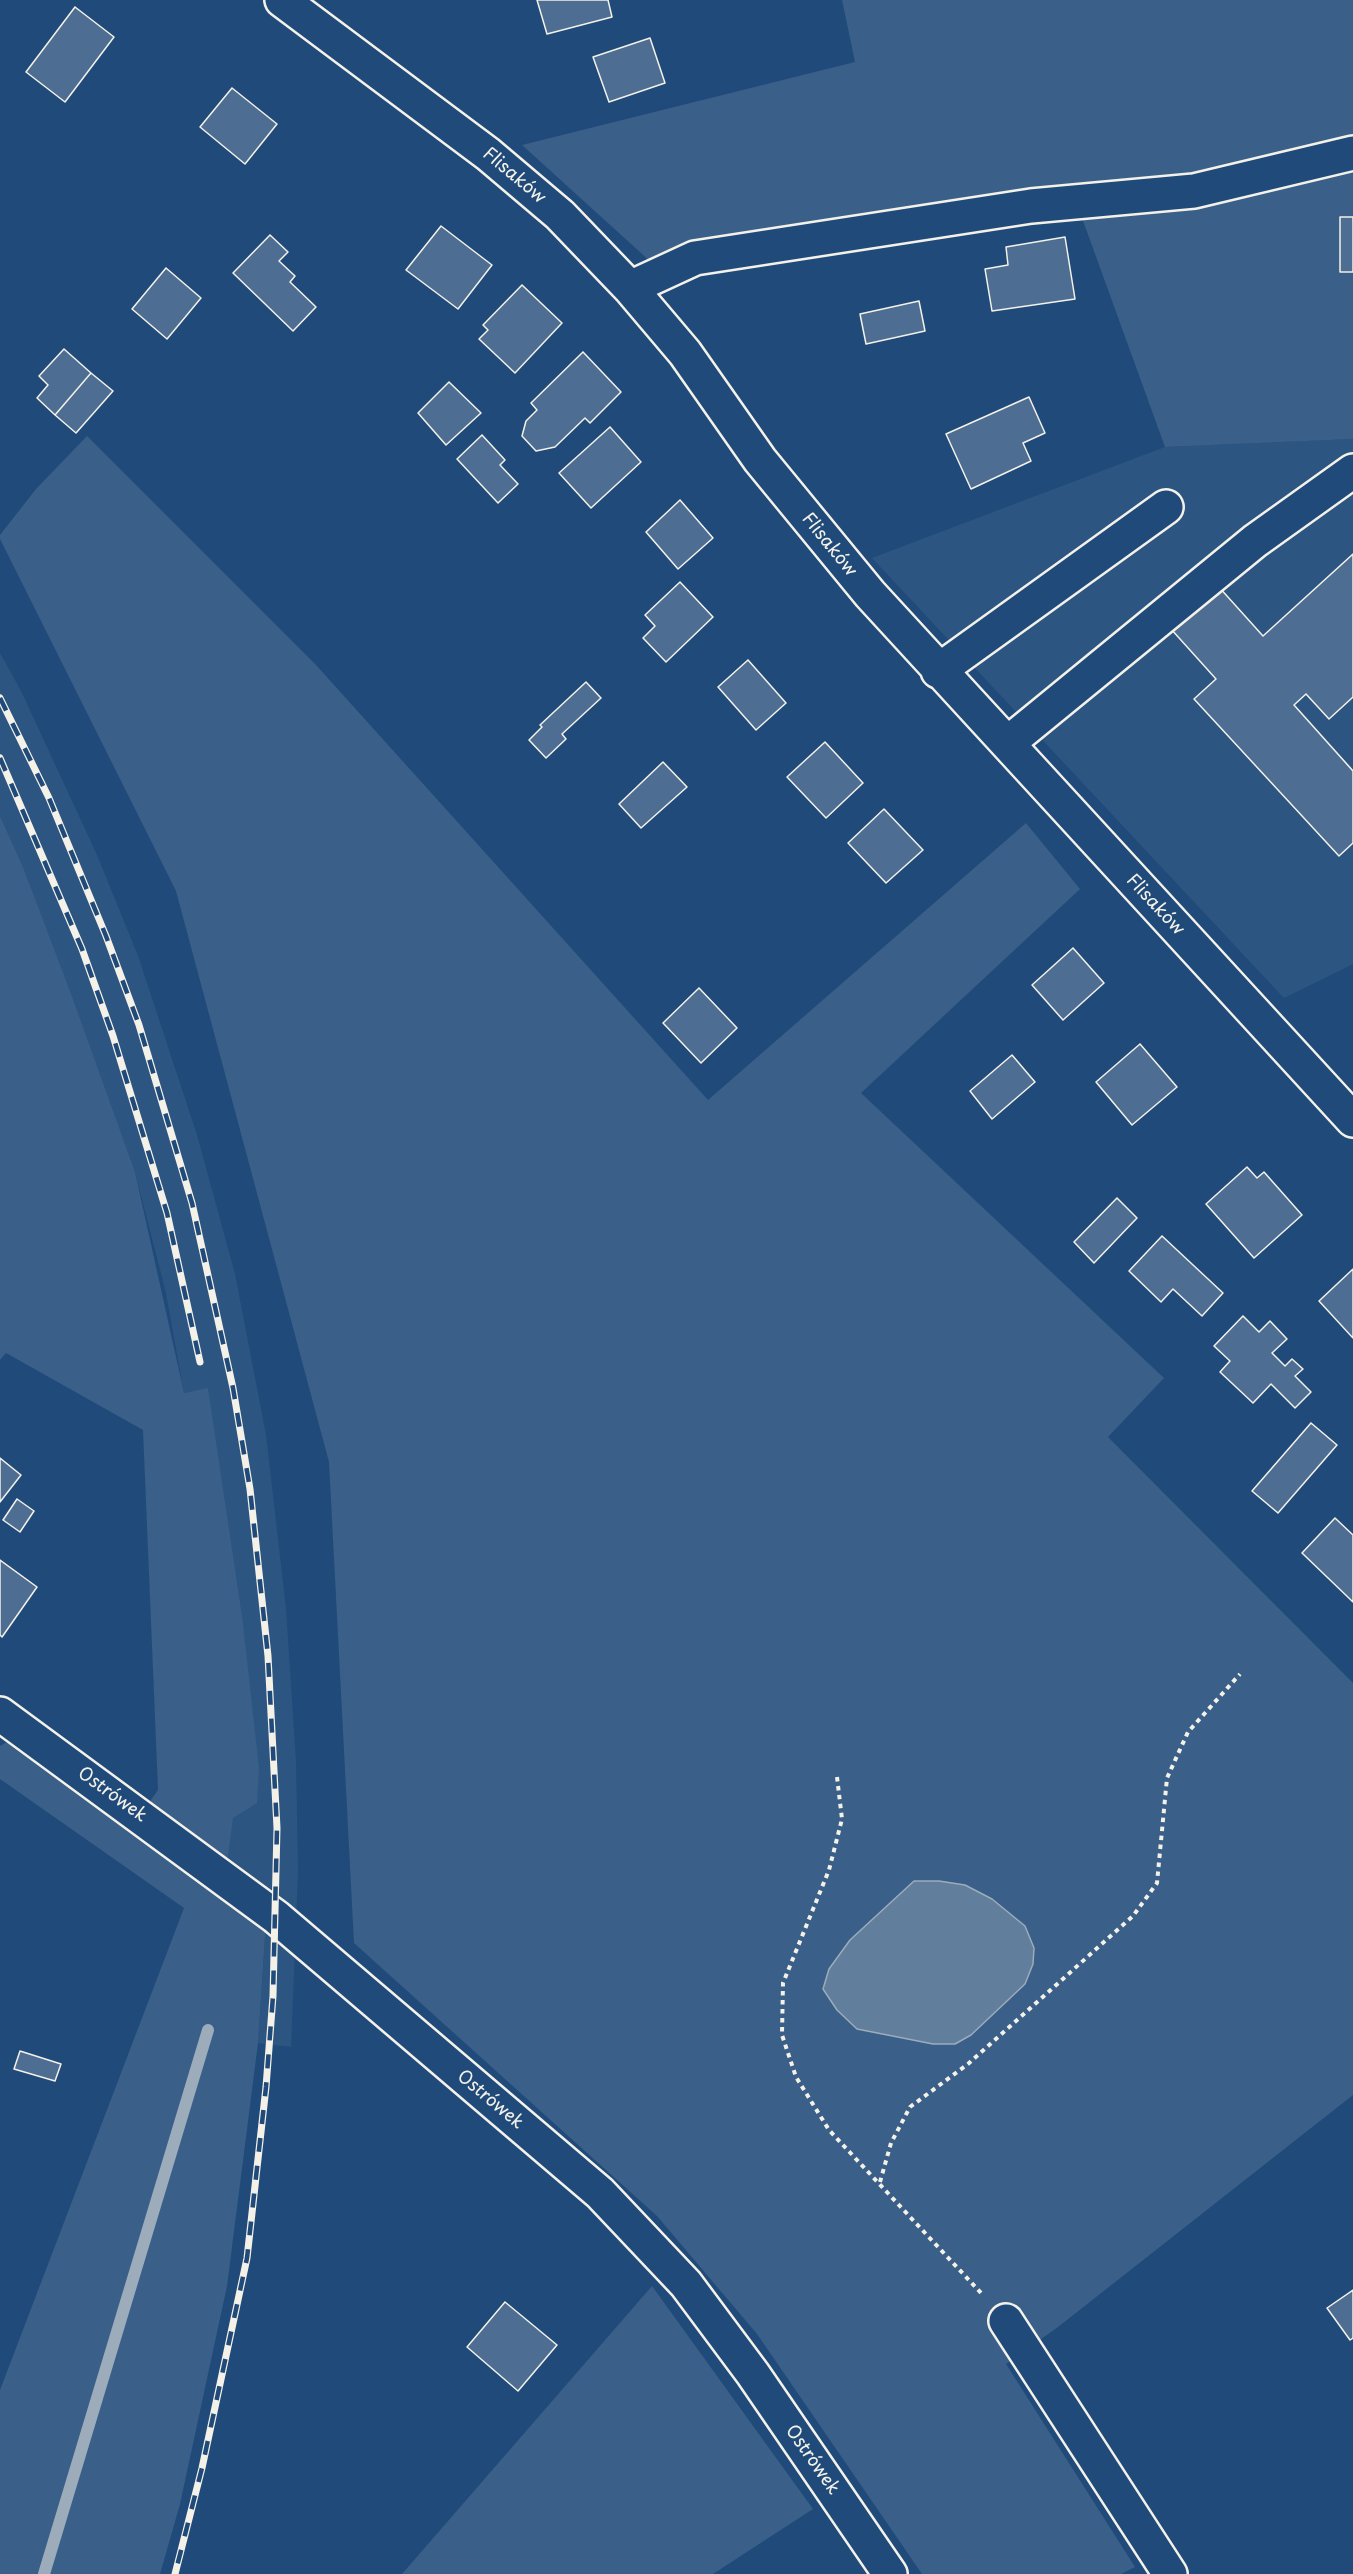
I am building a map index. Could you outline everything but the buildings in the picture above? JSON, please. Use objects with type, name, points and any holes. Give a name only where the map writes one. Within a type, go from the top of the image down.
[{"type":"street","name":"Flisaków","points":[[282,0],[488,154],[560,215],[630,288],[685,353],[760,460],[870,594],[938,671],[1008,743],[1353,1120]]},
{"type":"street","points":[[630,288],[695,258],[1031,206],[1194,191],[1353,153]]},
{"type":"street","points":[[1008,743],[1255,541],[1353,471]]},
{"type":"street","points":[[938,671],[1166,507]]},
{"type":"street","name":"Ostrówek","points":[[0,1714],[276,1917],[600,2193],[686,2284],[753,2374],[890,2574]]},
{"type":"street","points":[[1006,2321],[1170,2574]]},
{"type":"path","points":[[880,2182],[891,2143],[910,2107],[968,2064],[1133,1916],[1157,1883],[1167,1778],[1188,1732],[1240,1674]]},
{"type":"path","points":[[837,1777],[842,1819],[830,1870],[783,1983],[782,2035],[796,2077],[829,2130],[880,2182],[1006,2321]]},
{"type":"shaded area","points":[[842,0],[1353,0],[1353,439],[1165,447],[1082,218],[1080,194],[866,212],[652,263],[522,145],[855,62]]},
{"type":"shaded area","points":[[87,436],[316,665],[708,1100],[1026,823],[1080,889],[861,1093],[1164,1378],[1108,1437],[1353,1683],[1353,2095],[1058,2327],[1006,2364],[1135,2567],[1121,2574],[922,2574],[757,2334],[657,2216],[354,1943],[329,1462],[176,891],[0,539],[0,535],[36,489]]},
{"type":"shaded area","points":[[1353,439],[1353,964],[1284,998],[872,558],[1165,447]]},
{"type":"shaded area","points":[[0,653],[21,691],[97,855],[138,956],[197,1135],[235,1274],[266,1435],[286,1609],[296,1762],[298,1872],[291,2047],[258,2043],[266,1922],[222,1889],[242,1615],[208,1389],[184,1393],[166,1293],[135,1172],[23,867],[0,816]]},
{"type":"shaded area","points":[[0,816],[23,867],[135,1172],[184,1393],[208,1388],[242,1615],[259,1768],[257,1803],[233,1818],[227,1862],[148,1804],[158,1790],[143,1430],[6,1353],[0,1360]]},
{"type":"shaded area","points":[[7,1742],[24,1746],[266,1922],[258,2043],[227,2286],[180,2504],[160,2574],[0,2574],[0,2390],[184,1908],[0,1779],[0,1746]]},
{"type":"shaded area","points":[[914,1881],[939,1881],[965,1885],[992,1899],[1025,1926],[1034,1948],[1033,1964],[1025,1984],[971,2035],[955,2044],[933,2044],[857,2029],[837,2010],[823,1989],[829,1969],[850,1940]]},
{"type":"shaded area","points":[[652,2286],[813,2509],[713,2574],[402,2574]]},
{"type":"waterway","points":[[44,2574],[208,2030]]},
{"type":"railway","points":[[0,698],[49,798],[106,936],[139,1025],[192,1203],[233,1388],[250,1489],[268,1656],[277,1828],[273,1996],[266,2087],[247,2258],[202,2468],[175,2574]]},
{"type":"railway","points":[[0,758],[82,949],[113,1036],[167,1213],[200,1362]]}]
